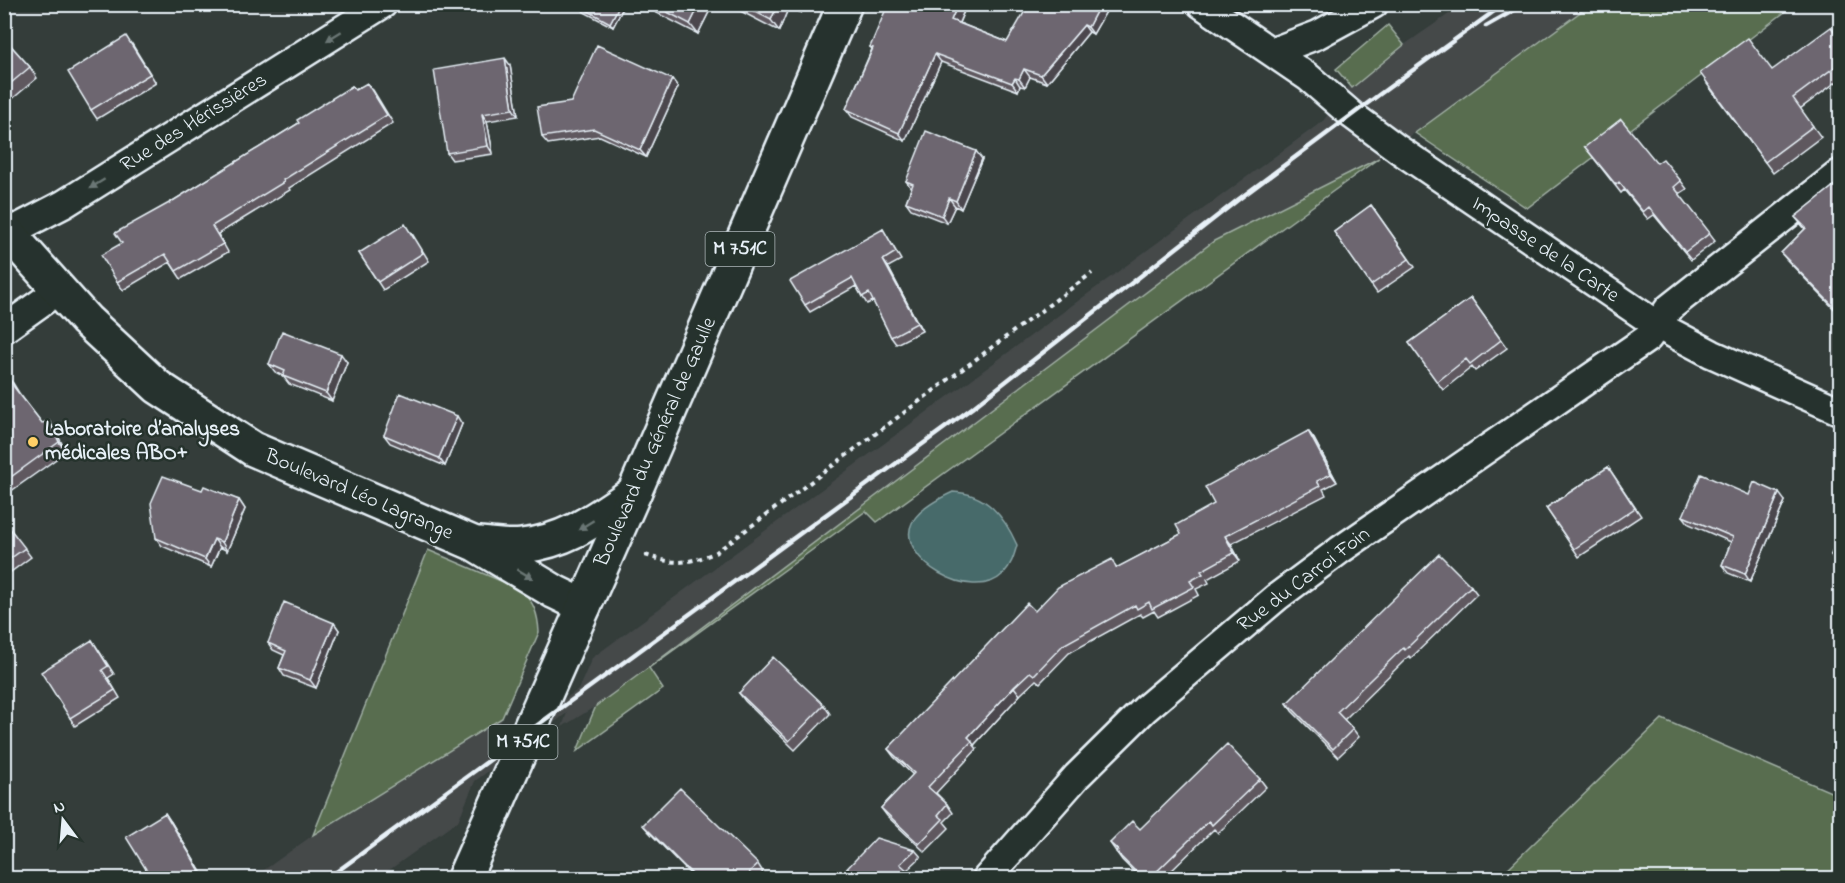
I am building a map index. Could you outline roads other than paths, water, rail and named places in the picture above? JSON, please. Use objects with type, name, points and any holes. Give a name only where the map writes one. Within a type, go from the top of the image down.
[{"type":"main road","name":"Boulevard du Général de Gaulle","points":[[464,879],[845,4]]},
{"type":"main road","name":"Boulevard Léo Lagrange","points":[[6,233],[60,289],[86,320],[158,387],[253,449],[475,544],[555,592],[584,606]]},
{"type":"main road","name":"Boulevard Léo Lagrange","points":[[475,544],[519,547],[549,541],[576,531],[634,493]]},
{"type":"street","name":"Rue des Hérissières","points":[[6,233],[64,204],[382,4]]},
{"type":"street","name":"Impasse de la Carte","points":[[1201,4],[1308,77],[1352,115],[1398,149],[1657,325],[1712,354],[1840,411]]},
{"type":"street","points":[[1272,52],[1317,35],[1374,4]]},
{"type":"street","name":"Rue du Carroi Foin","points":[[987,879],[1077,776],[1145,709],[1277,597],[1340,550],[1648,338],[1668,308],[1840,172]]},
{"type":"street","points":[[4,329],[60,289]]},
{"type":"water","points":[[953,492],[975,497],[993,508],[1017,545],[1006,571],[989,582],[973,584],[956,581],[925,563],[915,550],[910,537],[915,518],[930,505]]},
{"type":"railway","points":[[328,878],[972,408],[1239,199],[1504,4]]},
{"type":"railway","points":[[1486,26],[1525,4]]},
{"type":"place","name":"Laboratoire d’analyses médicales ABO+","points":[[33,442]]}]
